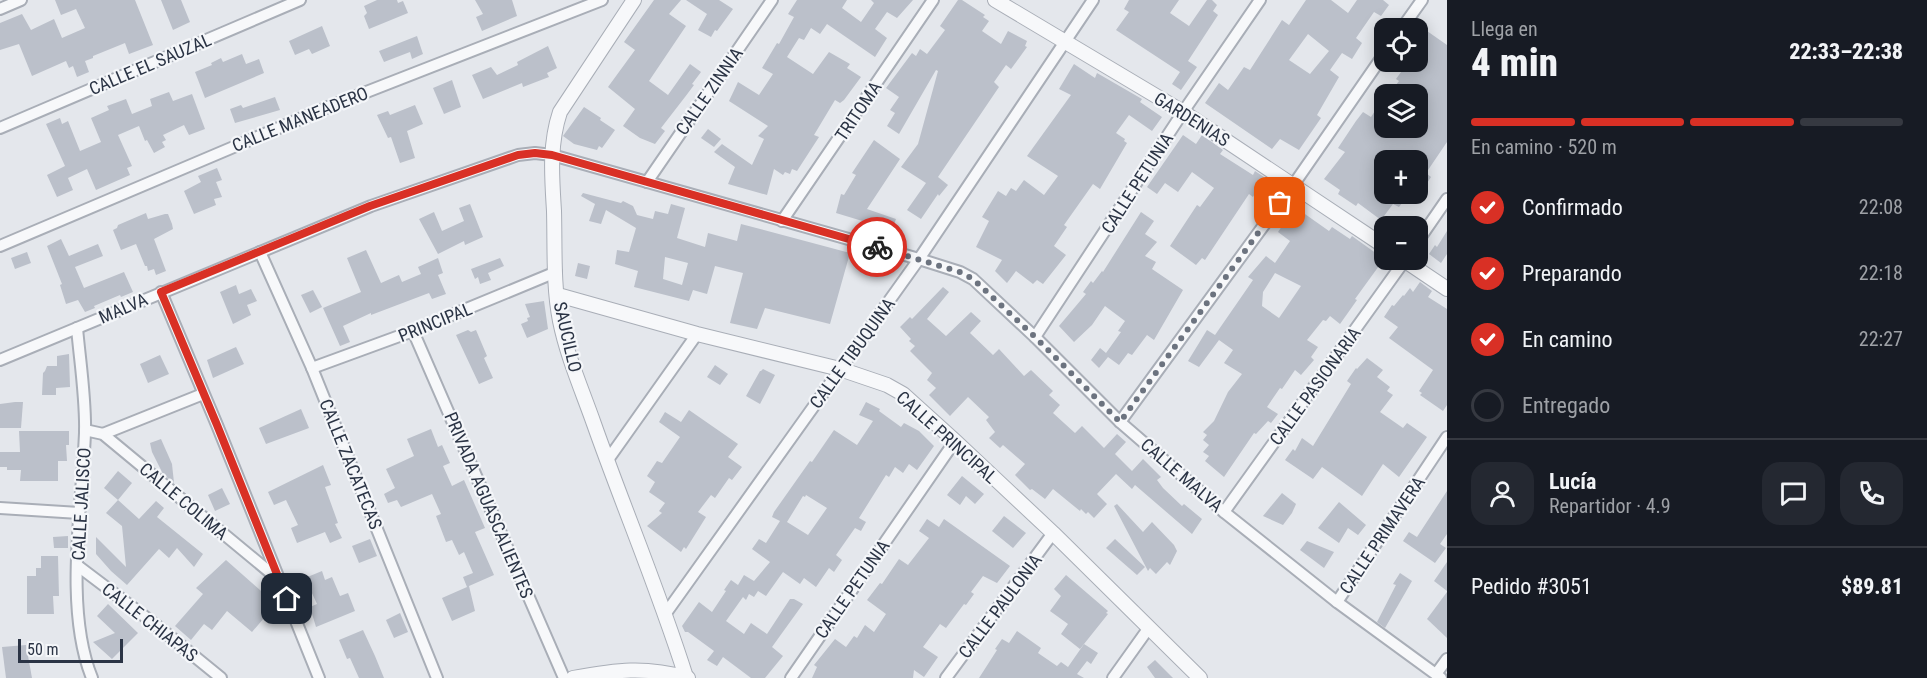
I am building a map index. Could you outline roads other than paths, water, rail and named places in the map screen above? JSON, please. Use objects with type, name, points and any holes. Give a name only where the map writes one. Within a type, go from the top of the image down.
[{"type":"street","points":[[0,9],[21,0]]},
{"type":"street","name":"CALLE EL SAUZAL","points":[[0,128],[300,0]]},
{"type":"street","name":"CALLE MANEADERO","points":[[0,246],[328,107],[602,0]]},
{"type":"street","name":"SAUCILLO","points":[[634,0],[560,112],[553,132],[556,272],[560,318],[567,346],[666,613],[687,678]]},
{"type":"street","name":"CALLE ZINNIA","points":[[646,182],[772,0]]},
{"type":"street","name":"TRITOMA","points":[[782,221],[933,0]]},
{"type":"street","name":"GARDENIAS","points":[[995,0],[1183,112],[1374,239]]},
{"type":"street","name":"CALLE TIBUQUINA","points":[[666,613],[919,259],[1093,0]]},
{"type":"street","name":"CALLE PETUNIA","points":[[1035,337],[1183,112],[1260,0]]},
{"type":"street","points":[[1409,18],[1422,0]]},
{"type":"street","points":[[1120,422],[1294,184],[1374,68]]},
{"type":"street","name":"MALVA","points":[[0,360],[370,206],[518,155],[535,153],[552,155]]},
{"type":"street","name":"CALLE MALVA","points":[[552,155],[919,259],[960,272],[973,279],[1120,422],[1224,512],[1337,603],[1439,676]]},
{"type":"street","points":[[1428,227],[1447,199]]},
{"type":"street","name":"CALLE ZACATECAS","points":[[260,252],[312,368],[433,676]]},
{"type":"street","name":"CALLE PASIONARIA","points":[[1224,512],[1397,270]]},
{"type":"street","points":[[1419,270],[1447,289]]},
{"type":"street","name":"PRINCIPAL","points":[[312,368],[413,331],[556,272]]},
{"type":"street","points":[[161,292],[319,678]]},
{"type":"street","name":"CALLE PRINCIPAL","points":[[558,295],[697,334],[840,369],[887,385],[903,394],[1053,533],[1200,678]]},
{"type":"street","name":"CALLE JALISCO","points":[[77,328],[85,430],[79,513],[79,626],[87,667],[92,678]]},
{"type":"street","name":"PRIVADA AGUASCALIENTES","points":[[413,331],[564,678]]},
{"type":"street","points":[[608,461],[697,334]]},
{"type":"street","points":[[103,434],[203,394]]},
{"type":"street","name":"CALLE COLIMA","points":[[85,430],[103,434],[279,579]]},
{"type":"street","name":"CALLE PRIMAVERA","points":[[1337,603],[1447,436]]},
{"type":"street","name":"CALLE PETUNIA","points":[[791,678],[955,441]]},
{"type":"street","points":[[0,508],[79,513]]},
{"type":"street","name":"CALLE PAULONIA","points":[[946,678],[1053,533]]},
{"type":"street","name":"CALLE CHIAPAS","points":[[78,566],[221,678]]},
{"type":"street","points":[[1113,678],[1148,629]]},
{"type":"street","points":[[1439,676],[1447,659]]},
{"type":"street","points":[[573,678],[611,671],[645,669],[687,678]]}]
